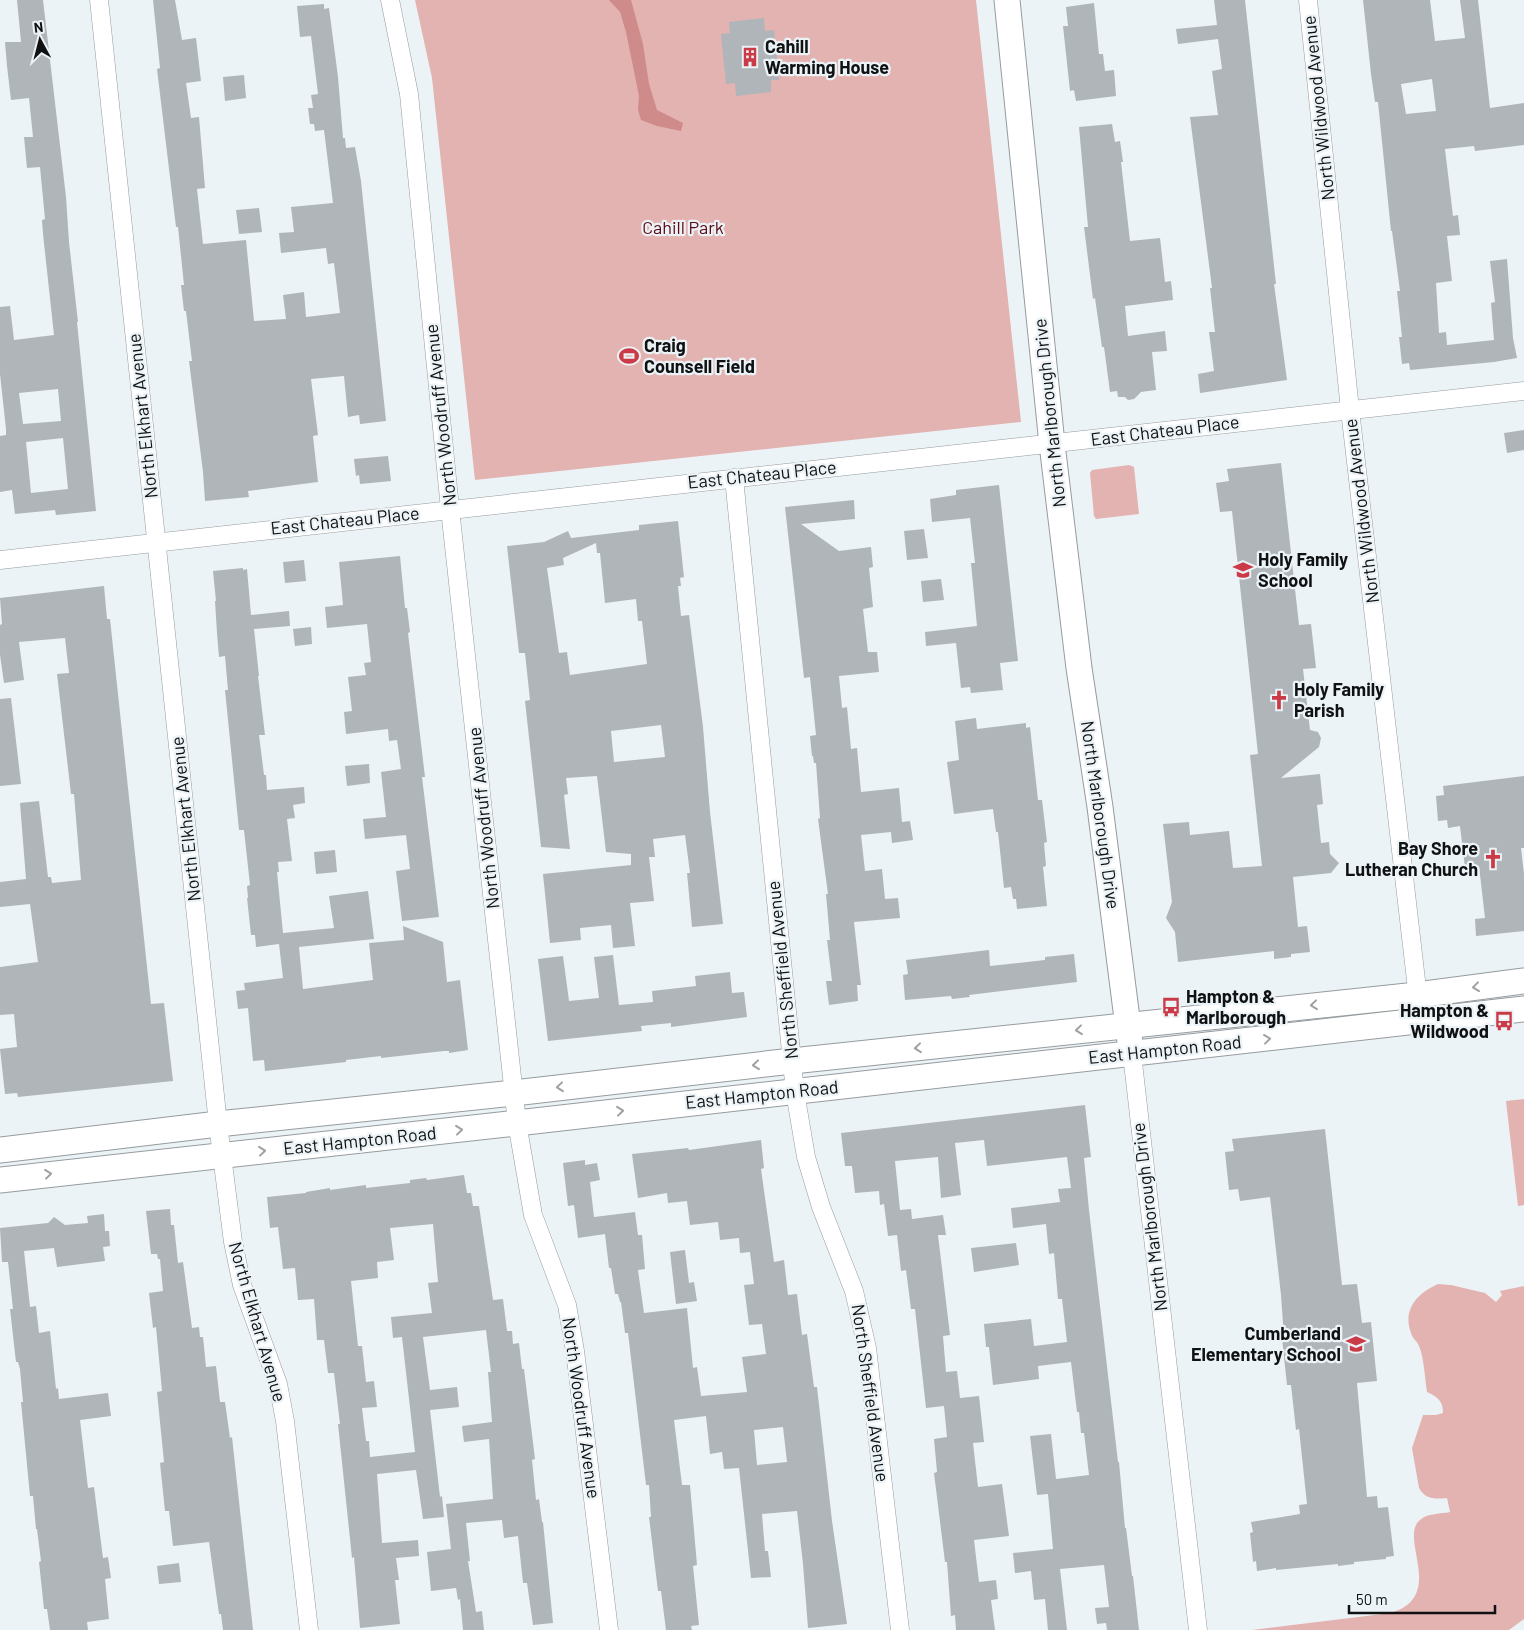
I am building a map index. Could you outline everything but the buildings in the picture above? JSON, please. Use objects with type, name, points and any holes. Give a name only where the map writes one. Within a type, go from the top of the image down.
[{"type":"main road","name":"North Marlborough Drive","points":[[1007,0],[1052,444],[1079,668],[1100,807],[1132,1054]]},
{"type":"main road","name":"East Hampton Road","points":[[0,1150],[792,1061],[1417,995],[1524,981]]},
{"type":"main road","name":"East Hampton Road","points":[[0,1180],[1524,1009]]},
{"type":"street","name":"North Elkhart Avenue","points":[[99,0],[232,1242],[242,1285],[270,1357],[278,1384],[309,1630]]},
{"type":"street","name":"North Woodruff Avenue","points":[[390,0],[409,94],[450,509],[517,1123],[533,1215],[567,1305],[575,1351],[609,1630]]},
{"type":"street","name":"North Wildwood Avenue","points":[[1308,0],[1350,410],[1420,1021]]},
{"type":"street","name":"East Chateau Place","points":[[0,560],[1524,391]]},
{"type":"street","name":"North Sheffield Avenue","points":[[734,478],[795,1092],[806,1157],[821,1207],[854,1290],[867,1348],[900,1630]]},
{"type":"street","name":"North Marlborough Drive","points":[[1132,1054],[1198,1630]]},
{"type":"green space","name":"Cahill Park","points":[[415,0],[976,0],[1021,422],[475,480],[432,78]]},
{"type":"green space","points":[[1129,465],[1134,467],[1139,514],[1096,519],[1094,516],[1090,473],[1092,470]]},
{"type":"green space","points":[[1524,1099],[1524,1205],[1518,1206],[1506,1101]]},
{"type":"green space","points":[[1438,1284],[1485,1293],[1496,1302],[1502,1295],[1500,1291],[1524,1286],[1524,1619],[1509,1630],[1252,1630],[1391,1613],[1407,1605],[1416,1594],[1419,1581],[1414,1540],[1415,1528],[1420,1520],[1426,1516],[1450,1512],[1447,1498],[1428,1497],[1419,1488],[1412,1448],[1423,1415],[1443,1413],[1439,1400],[1427,1392],[1421,1351],[1412,1335],[1409,1324],[1410,1309],[1418,1297]]},
{"type":"shaded area","points":[[609,0],[631,0],[643,44],[649,84],[657,110],[683,123],[681,131],[657,126],[641,120],[638,110],[639,96],[626,32],[620,12]]},
{"type":"place","name":"Cahill Warming House","points":[[750,57]]},
{"type":"place","name":"Craig Counsell Field","points":[[629,356]]},
{"type":"place","name":"Holy Family School","points":[[1243,570]]},
{"type":"place","name":"Holy Family Parish","points":[[1279,700]]},
{"type":"place","name":"Bay Shore Lutheran Church","points":[[1493,859]]},
{"type":"place","name":"Hampton & Marlborough","points":[[1171,1007]]},
{"type":"place","name":"Hampton & Wildwood","points":[[1504,1021]]},
{"type":"place","name":"Cumberland Elementary School","points":[[1356,1344]]}]
